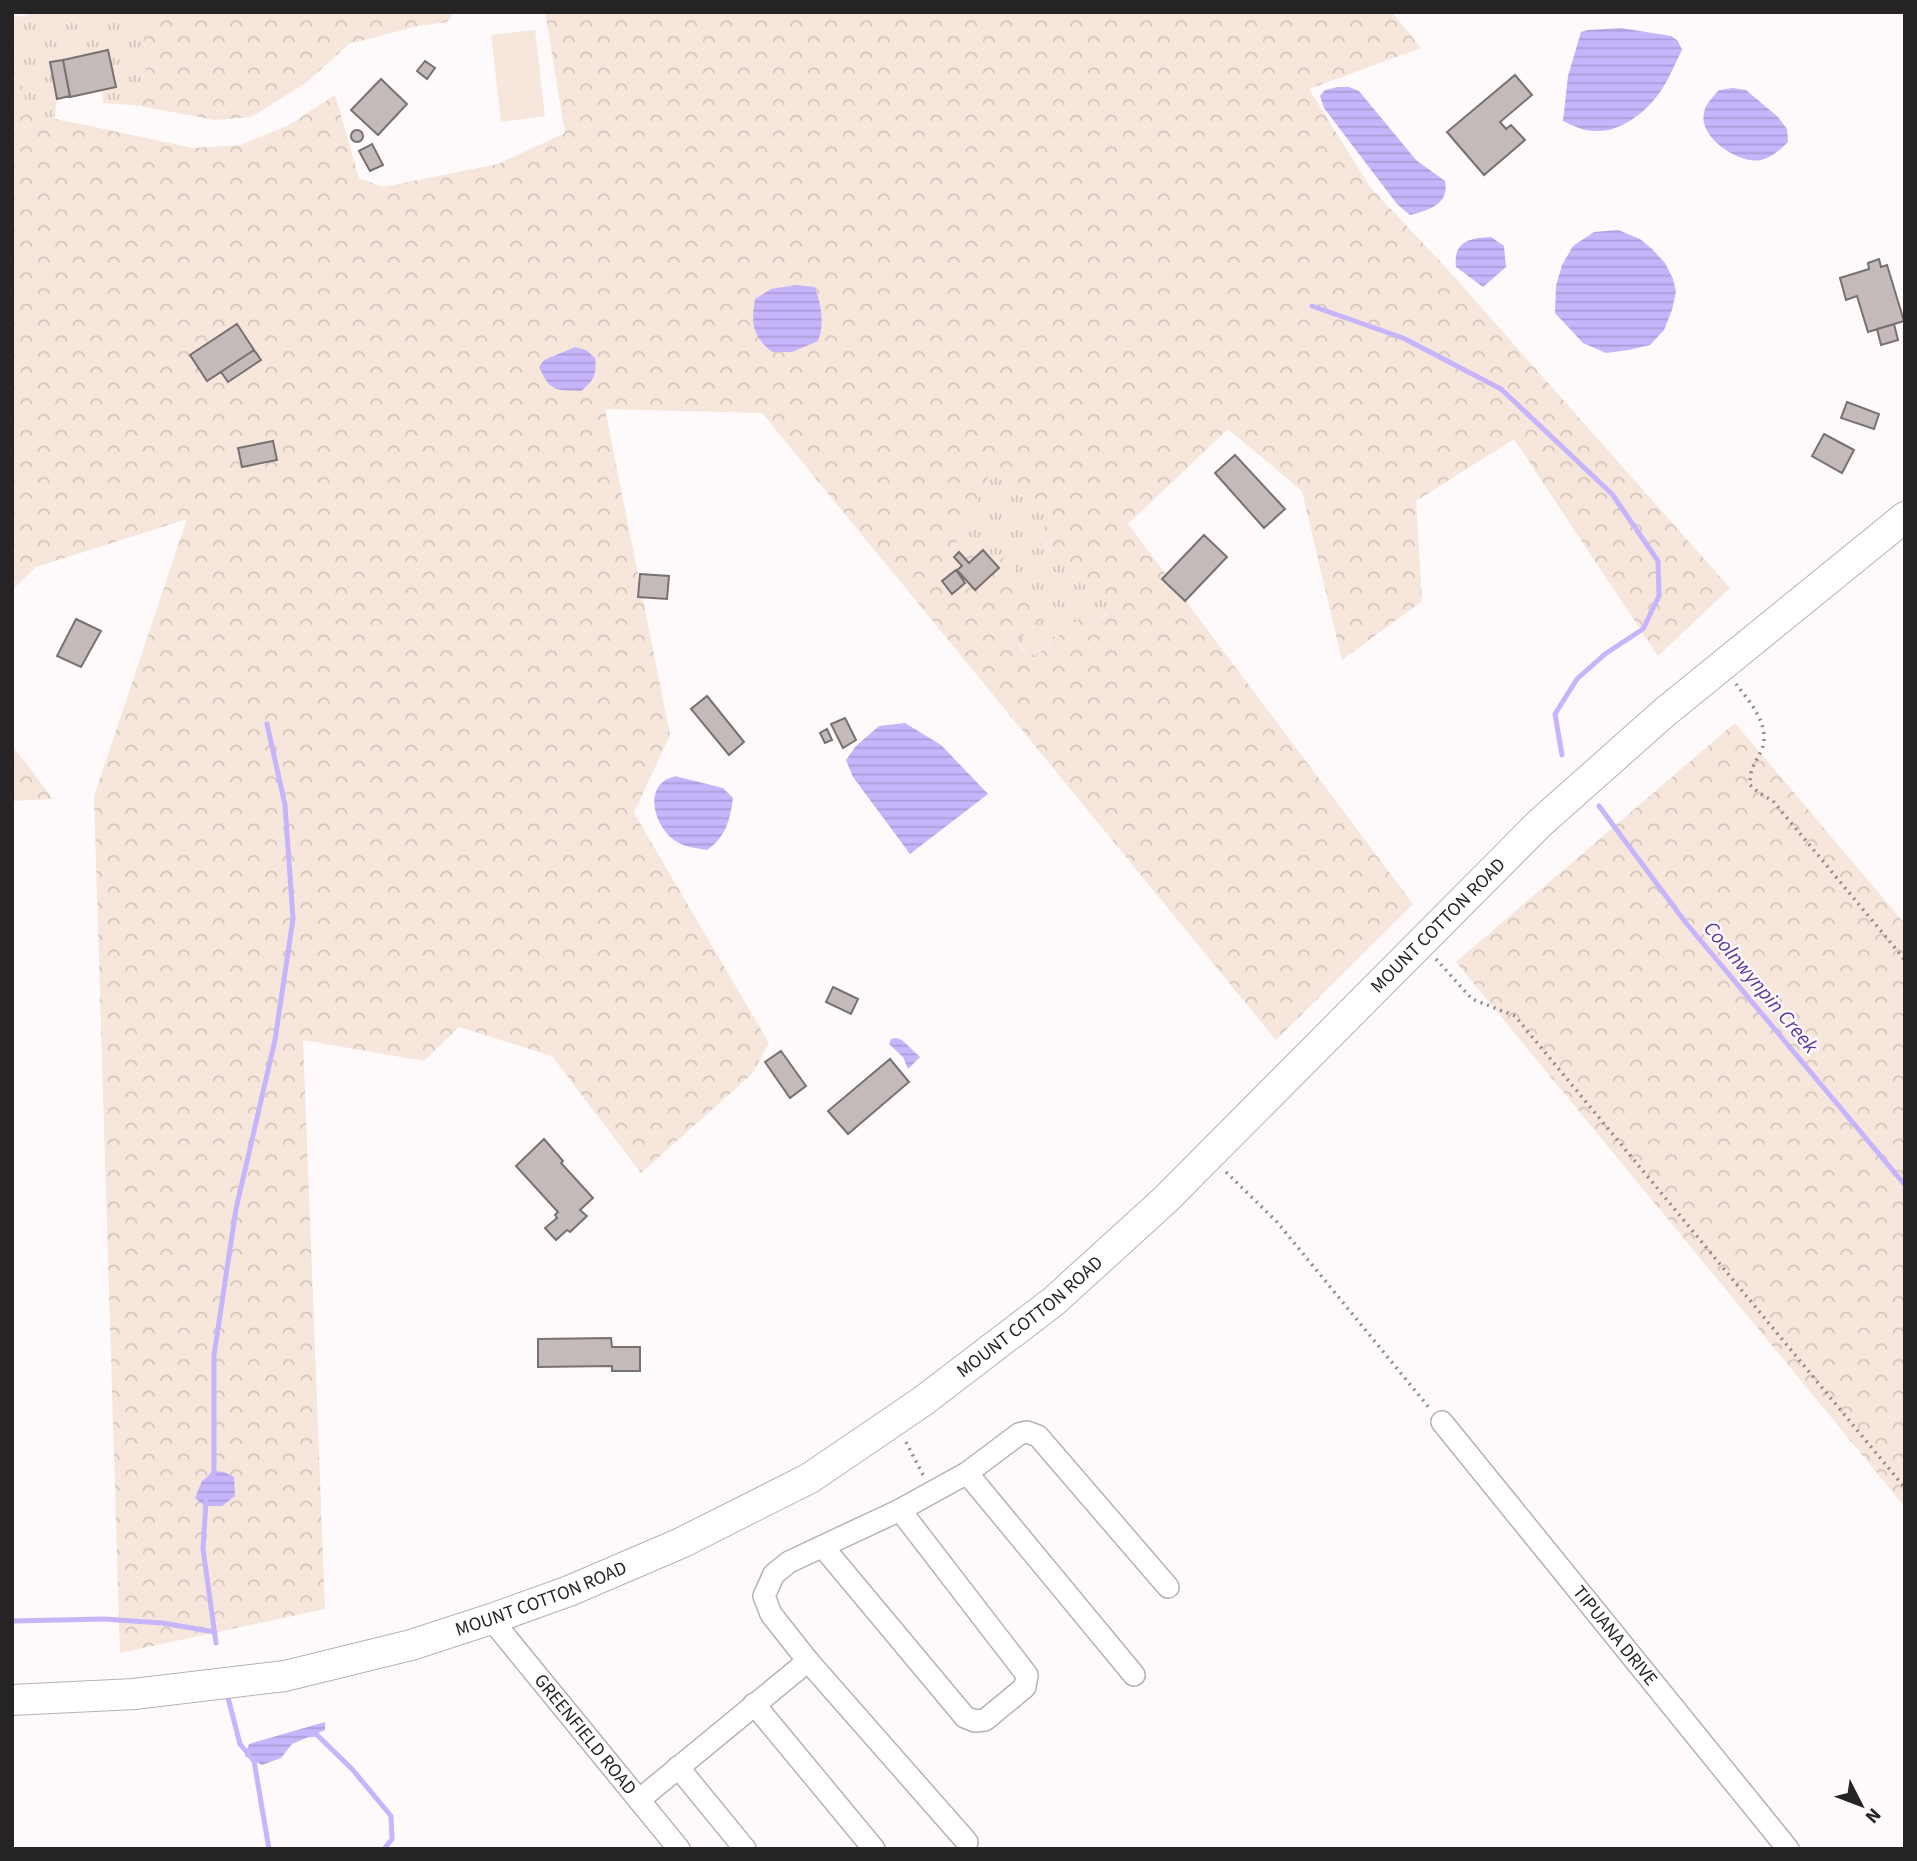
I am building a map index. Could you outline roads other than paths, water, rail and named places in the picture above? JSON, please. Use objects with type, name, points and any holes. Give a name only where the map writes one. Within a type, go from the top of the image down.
[{"type":"highway","name":"MOUNT COTTON ROAD","points":[[12,1700],[134,1695],[285,1676],[411,1646],[569,1591],[681,1543],[810,1478],[893,1423],[1054,1301],[1165,1200],[1567,798],[1721,665],[1905,517]]},
{"type":"highway","name":"MOUNT COTTON ROAD","points":[[1844,567],[1905,530]]},
{"type":"street","name":"TIPUANA DRIVE","points":[[1442,1422],[1788,1849]]},
{"type":"street","points":[[967,1842],[807,1661],[771,1614],[764,1596],[774,1574],[789,1562],[901,1510],[967,1473],[1019,1434],[1027,1432],[1038,1436],[1168,1587]]},
{"type":"street","points":[[967,1473],[1134,1675]]},
{"type":"street","points":[[823,1547],[965,1717],[975,1721],[985,1720],[1025,1687],[1027,1675],[901,1510]]},
{"type":"street","name":"GREENFIELD ROAD","points":[[491,1619],[679,1849]]},
{"type":"street","points":[[639,1800],[807,1661]]},
{"type":"street","points":[[754,1704],[874,1849]]},
{"type":"street","points":[[678,1767],[745,1849]]},
{"type":"waterway","points":[[1312,306],[1403,338],[1501,389],[1612,494],[1658,561],[1659,596],[1643,629],[1605,654],[1577,679],[1555,714],[1562,755]]},
{"type":"waterway","points":[[212,1478],[214,1355],[236,1209],[275,1040],[293,919],[285,805],[267,724]]},
{"type":"waterway","name":"Coolnwynpin Creek","points":[[1599,806],[1686,923],[1905,1185]]},
{"type":"waterway","points":[[206,1501],[203,1549],[216,1643]]},
{"type":"waterway","points":[[12,1621],[104,1619],[162,1623],[215,1632]]},
{"type":"waterway","points":[[227,1694],[240,1744],[254,1761],[269,1849]]},
{"type":"waterway","points":[[310,1735],[316,1734],[352,1769],[391,1816],[392,1839],[384,1849]]}]
